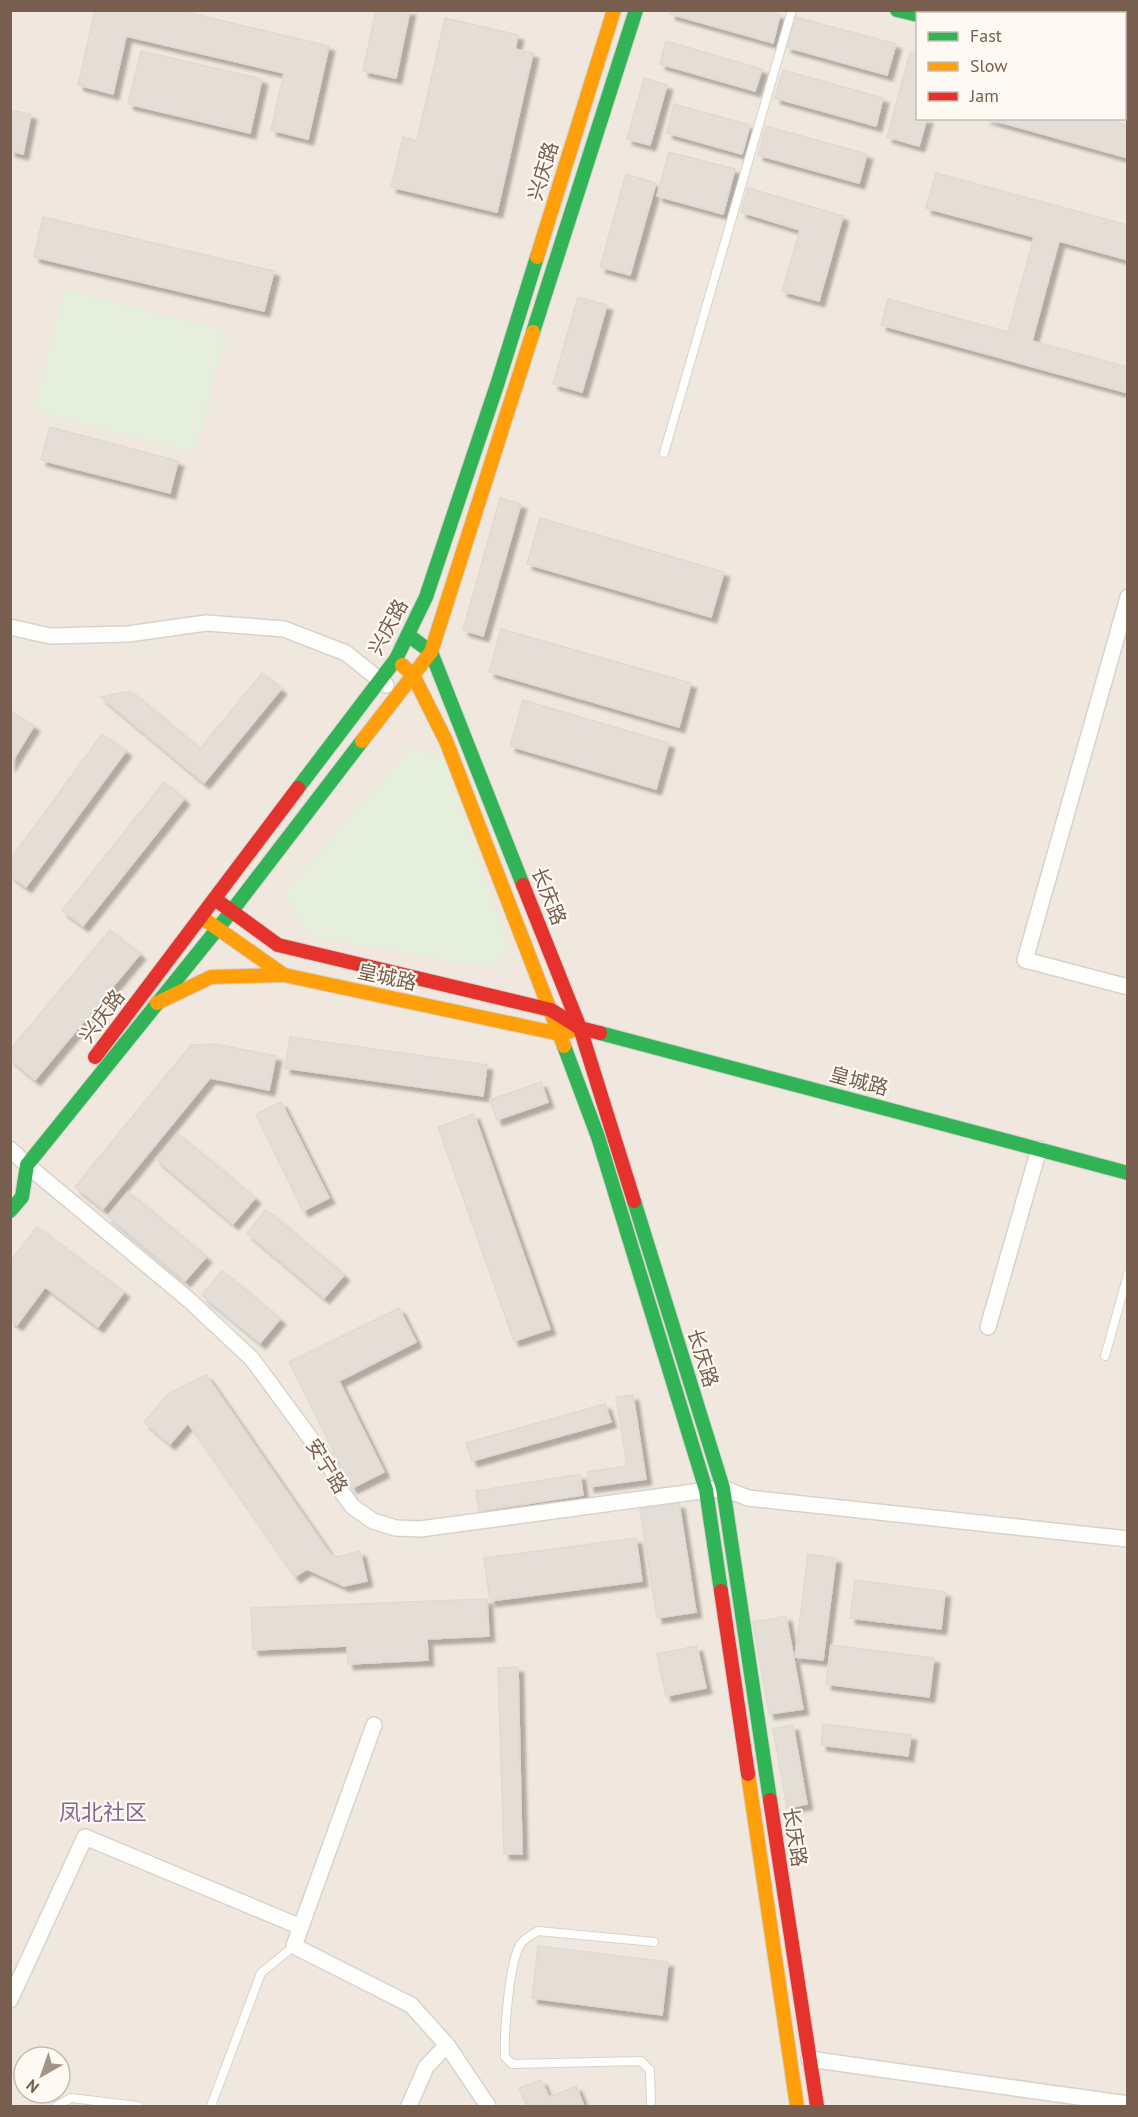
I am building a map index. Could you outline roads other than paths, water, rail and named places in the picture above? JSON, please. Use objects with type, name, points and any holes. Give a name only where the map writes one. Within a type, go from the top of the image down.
[{"type":"main road","name":"兴庆路","points":[[89,1065],[396,659],[408,635],[426,597],[498,382],[614,10]]},
{"type":"main road","points":[[408,635],[431,652],[636,10]]},
{"type":"main road","points":[[897,10],[916,15]]},
{"type":"main road","name":"兴庆路","points":[[17,1159],[157,1003],[231,912],[431,652]]},
{"type":"main road","name":"长庆路","points":[[431,652],[580,1028],[723,1488],[817,2106]]},
{"type":"main road","points":[[396,659],[413,675],[446,741],[560,1034],[598,1137],[706,1490],[797,2106]]},
{"type":"main road","name":"皇城路","points":[[214,899],[278,945],[551,1010],[580,1028],[1128,1173]]},
{"type":"main road","name":"皇城路","points":[[201,917],[284,975],[560,1034],[580,1028]]},
{"type":"main road","points":[[157,1003],[211,977],[284,975]]},
{"type":"main road","name":"兴庆路","points":[[10,1211],[22,1197],[17,1159],[75,1083]]},
{"type":"street","points":[[1128,597],[1025,960],[1128,987]]},
{"type":"street","points":[[10,627],[50,636],[128,634],[206,623],[284,629],[346,653],[398,694]]},
{"type":"street","points":[[988,1327],[1039,1149]]},
{"type":"street","name":"安宁路","points":[[17,1159],[189,1300],[252,1359],[330,1465],[343,1494],[353,1506],[373,1521],[396,1528],[420,1529],[723,1488]]},
{"type":"street","points":[[723,1488],[748,1498],[1128,1539]]},
{"type":"street","points":[[374,1725],[294,1946],[411,2005],[447,2045],[489,2106]]},
{"type":"street","points":[[10,2000],[14,1980],[85,1837],[301,1927]]},
{"type":"street","points":[[409,2106],[426,2067],[447,2045]]},
{"type":"street","points":[[809,2059],[1128,2104]]},
{"type":"street","points":[[797,2106],[813,2084]]},
{"type":"lane","points":[[664,453],[792,10]]},
{"type":"lane","points":[[1105,1356],[1128,1274]]},
{"type":"lane","points":[[651,2106],[650,2070],[641,2061],[512,2064],[505,2057],[504,2036],[515,1956],[522,1941],[538,1931],[654,1942]]},
{"type":"lane","points":[[211,2106],[261,1973],[294,1946]]},
{"type":"lane","points":[[57,2106],[71,2098],[138,2106]]},
{"type":"district","name":"凤北社区","points":[[103,1812]]}]
